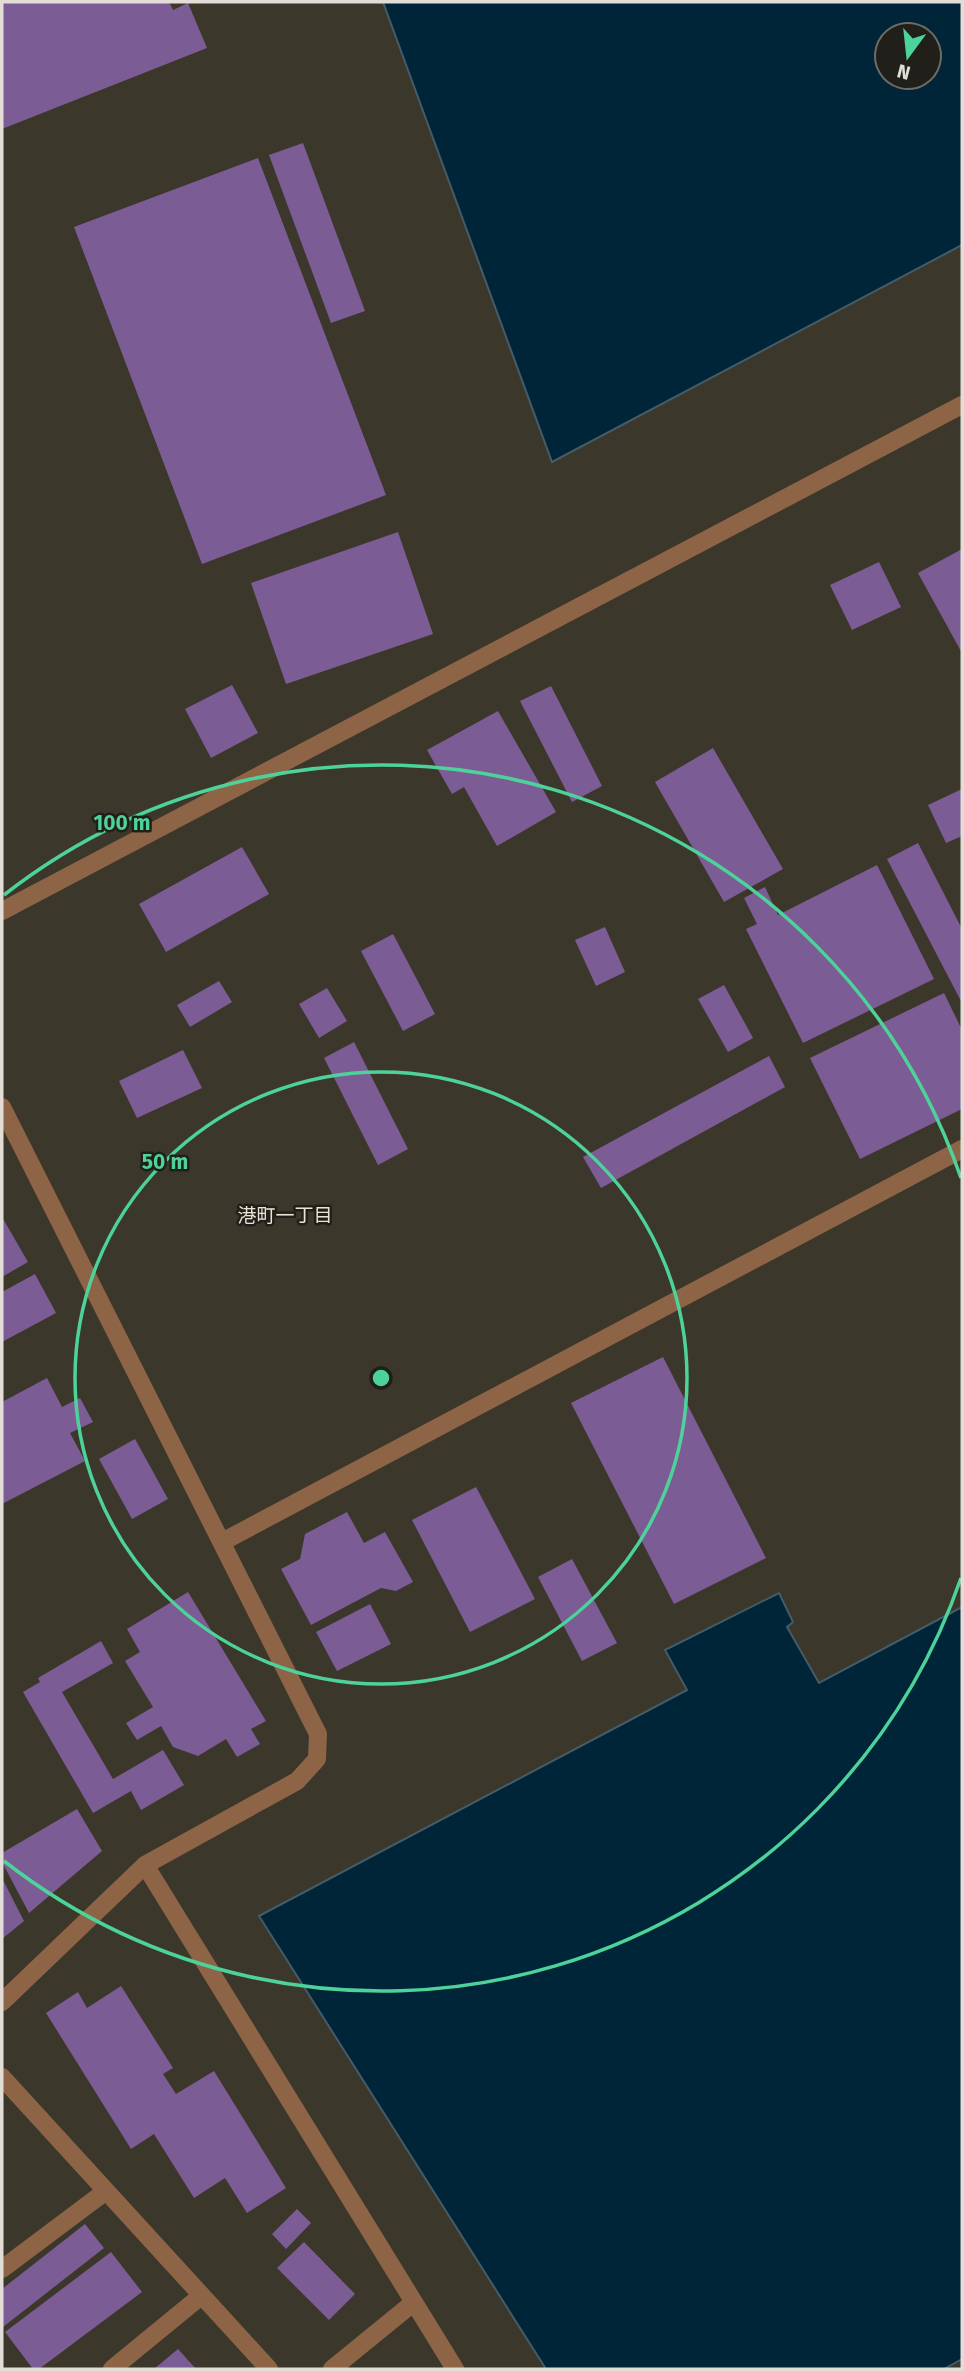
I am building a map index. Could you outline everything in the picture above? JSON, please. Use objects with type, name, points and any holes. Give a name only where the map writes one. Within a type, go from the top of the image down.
[{"type":"street","points":[[2,911],[962,405]]},
{"type":"street","points":[[2,1107],[318,1734],[317,1759],[296,1781],[145,1866],[2,2003]]},
{"type":"street","points":[[222,1542],[962,1149]]},
{"type":"street","points":[[145,1866],[455,2369]]},
{"type":"street","points":[[2,2077],[269,2369]]},
{"type":"street","points":[[2,2269],[106,2191]]},
{"type":"street","points":[[112,2369],[201,2296]]},
{"type":"street","points":[[332,2369],[413,2303]]},
{"type":"water","points":[[383,2],[962,2],[962,245],[552,462]]},
{"type":"water","points":[[779,1593],[793,1622],[787,1627],[819,1683],[962,1607],[962,2359],[944,2369],[546,2369],[259,1916],[687,1690],[665,1650]]},
{"type":"building","points":[[2,2],[169,2],[173,10],[188,3],[207,48],[2,129]]},
{"type":"building","points":[[303,143],[365,311],[331,323],[269,155]]},
{"type":"building","points":[[258,158],[386,495],[202,564],[74,227]]},
{"type":"building","points":[[398,532],[433,634],[286,684],[251,583]]},
{"type":"building","points":[[962,549],[962,653],[918,573]]},
{"type":"building","points":[[879,562],[901,607],[852,630],[830,585]]},
{"type":"building","points":[[232,685],[258,733],[211,758],[185,709]]},
{"type":"building","points":[[551,686],[602,786],[572,802],[520,701]]},
{"type":"building","points":[[498,711],[556,812],[497,846],[464,787],[452,794],[427,750]]},
{"type":"building","points":[[713,748],[783,869],[724,902],[655,782]]},
{"type":"building","points":[[962,789],[962,836],[946,843],[928,805]]},
{"type":"building","points":[[918,843],[962,929],[962,1003],[887,859]]},
{"type":"building","points":[[242,847],[269,894],[166,952],[139,904]]},
{"type":"building","points":[[877,865],[934,979],[803,1043],[746,929],[757,924],[744,898],[765,887],[778,915]]},
{"type":"building","points":[[605,927],[625,972],[596,986],[575,940]]},
{"type":"building","points":[[393,934],[435,1014],[403,1031],[361,951]]},
{"type":"building","points":[[219,981],[232,1002],[190,1027],[177,1005]]},
{"type":"building","points":[[724,985],[753,1038],[728,1052],[698,999]]},
{"type":"building","points":[[327,988],[347,1021],[319,1038],[299,1004]]},
{"type":"building","points":[[944,993],[962,1030],[962,1109],[860,1159],[810,1058]]},
{"type":"building","points":[[354,1042],[408,1149],[378,1165],[324,1058]]},
{"type":"building","points":[[183,1050],[202,1088],[137,1118],[119,1081]]},
{"type":"building","points":[[769,1056],[785,1087],[601,1188],[583,1157]]},
{"type":"building","points":[[2,1217],[28,1262],[2,1277]]},
{"type":"building","points":[[35,1274],[56,1313],[2,1342],[2,1292]]},
{"type":"building","points":[[663,1357],[766,1558],[674,1604],[571,1403]]},
{"type":"building","points":[[47,1378],[62,1407],[80,1398],[93,1422],[70,1433],[85,1461],[2,1504],[2,1402]]},
{"type":"building","points":[[135,1439],[168,1499],[132,1519],[99,1459]]},
{"type":"building","points":[[476,1487],[535,1599],[470,1632],[412,1520]]},
{"type":"building","points":[[347,1512],[364,1543],[385,1532],[413,1582],[396,1591],[381,1588],[311,1625],[281,1569],[300,1559],[305,1534]]},
{"type":"building","points":[[572,1559],[617,1643],[582,1661],[538,1577]]},
{"type":"building","points":[[188,1592],[266,1721],[251,1729],[260,1744],[237,1757],[226,1739],[198,1756],[173,1747],[161,1726],[137,1740],[126,1723],[153,1707],[125,1661],[140,1652],[127,1629]]},
{"type":"building","points":[[370,1604],[391,1644],[337,1671],[316,1632]]},
{"type":"building","points":[[101,1641],[113,1663],[62,1692],[113,1779],[163,1750],[184,1785],[141,1810],[131,1791],[93,1813],[23,1692],[40,1682],[38,1678]]},
{"type":"building","points":[[77,1809],[102,1851],[29,1913],[2,1862],[2,1853]]},
{"type":"building","points":[[2,1878],[24,1921],[2,1939]]},
{"type":"building","points":[[121,1986],[173,2068],[163,2074],[176,2094],[214,2071],[286,2188],[247,2213],[225,2178],[194,2198],[154,2134],[131,2149],[46,2013],[78,1992],[87,2008]]},
{"type":"building","points":[[297,2209],[311,2223],[286,2249],[272,2234]]},
{"type":"building","points":[[85,2224],[104,2248],[3,2327],[2,2289]]},
{"type":"building","points":[[304,2242],[355,2294],[329,2320],[277,2268]]},
{"type":"building","points":[[111,2252],[142,2292],[39,2369],[33,2369],[5,2332]]},
{"type":"building","points":[[178,2349],[196,2369],[154,2369]]},
{"type":"district","name":"港町一丁目","points":[[285,1215]]}]
